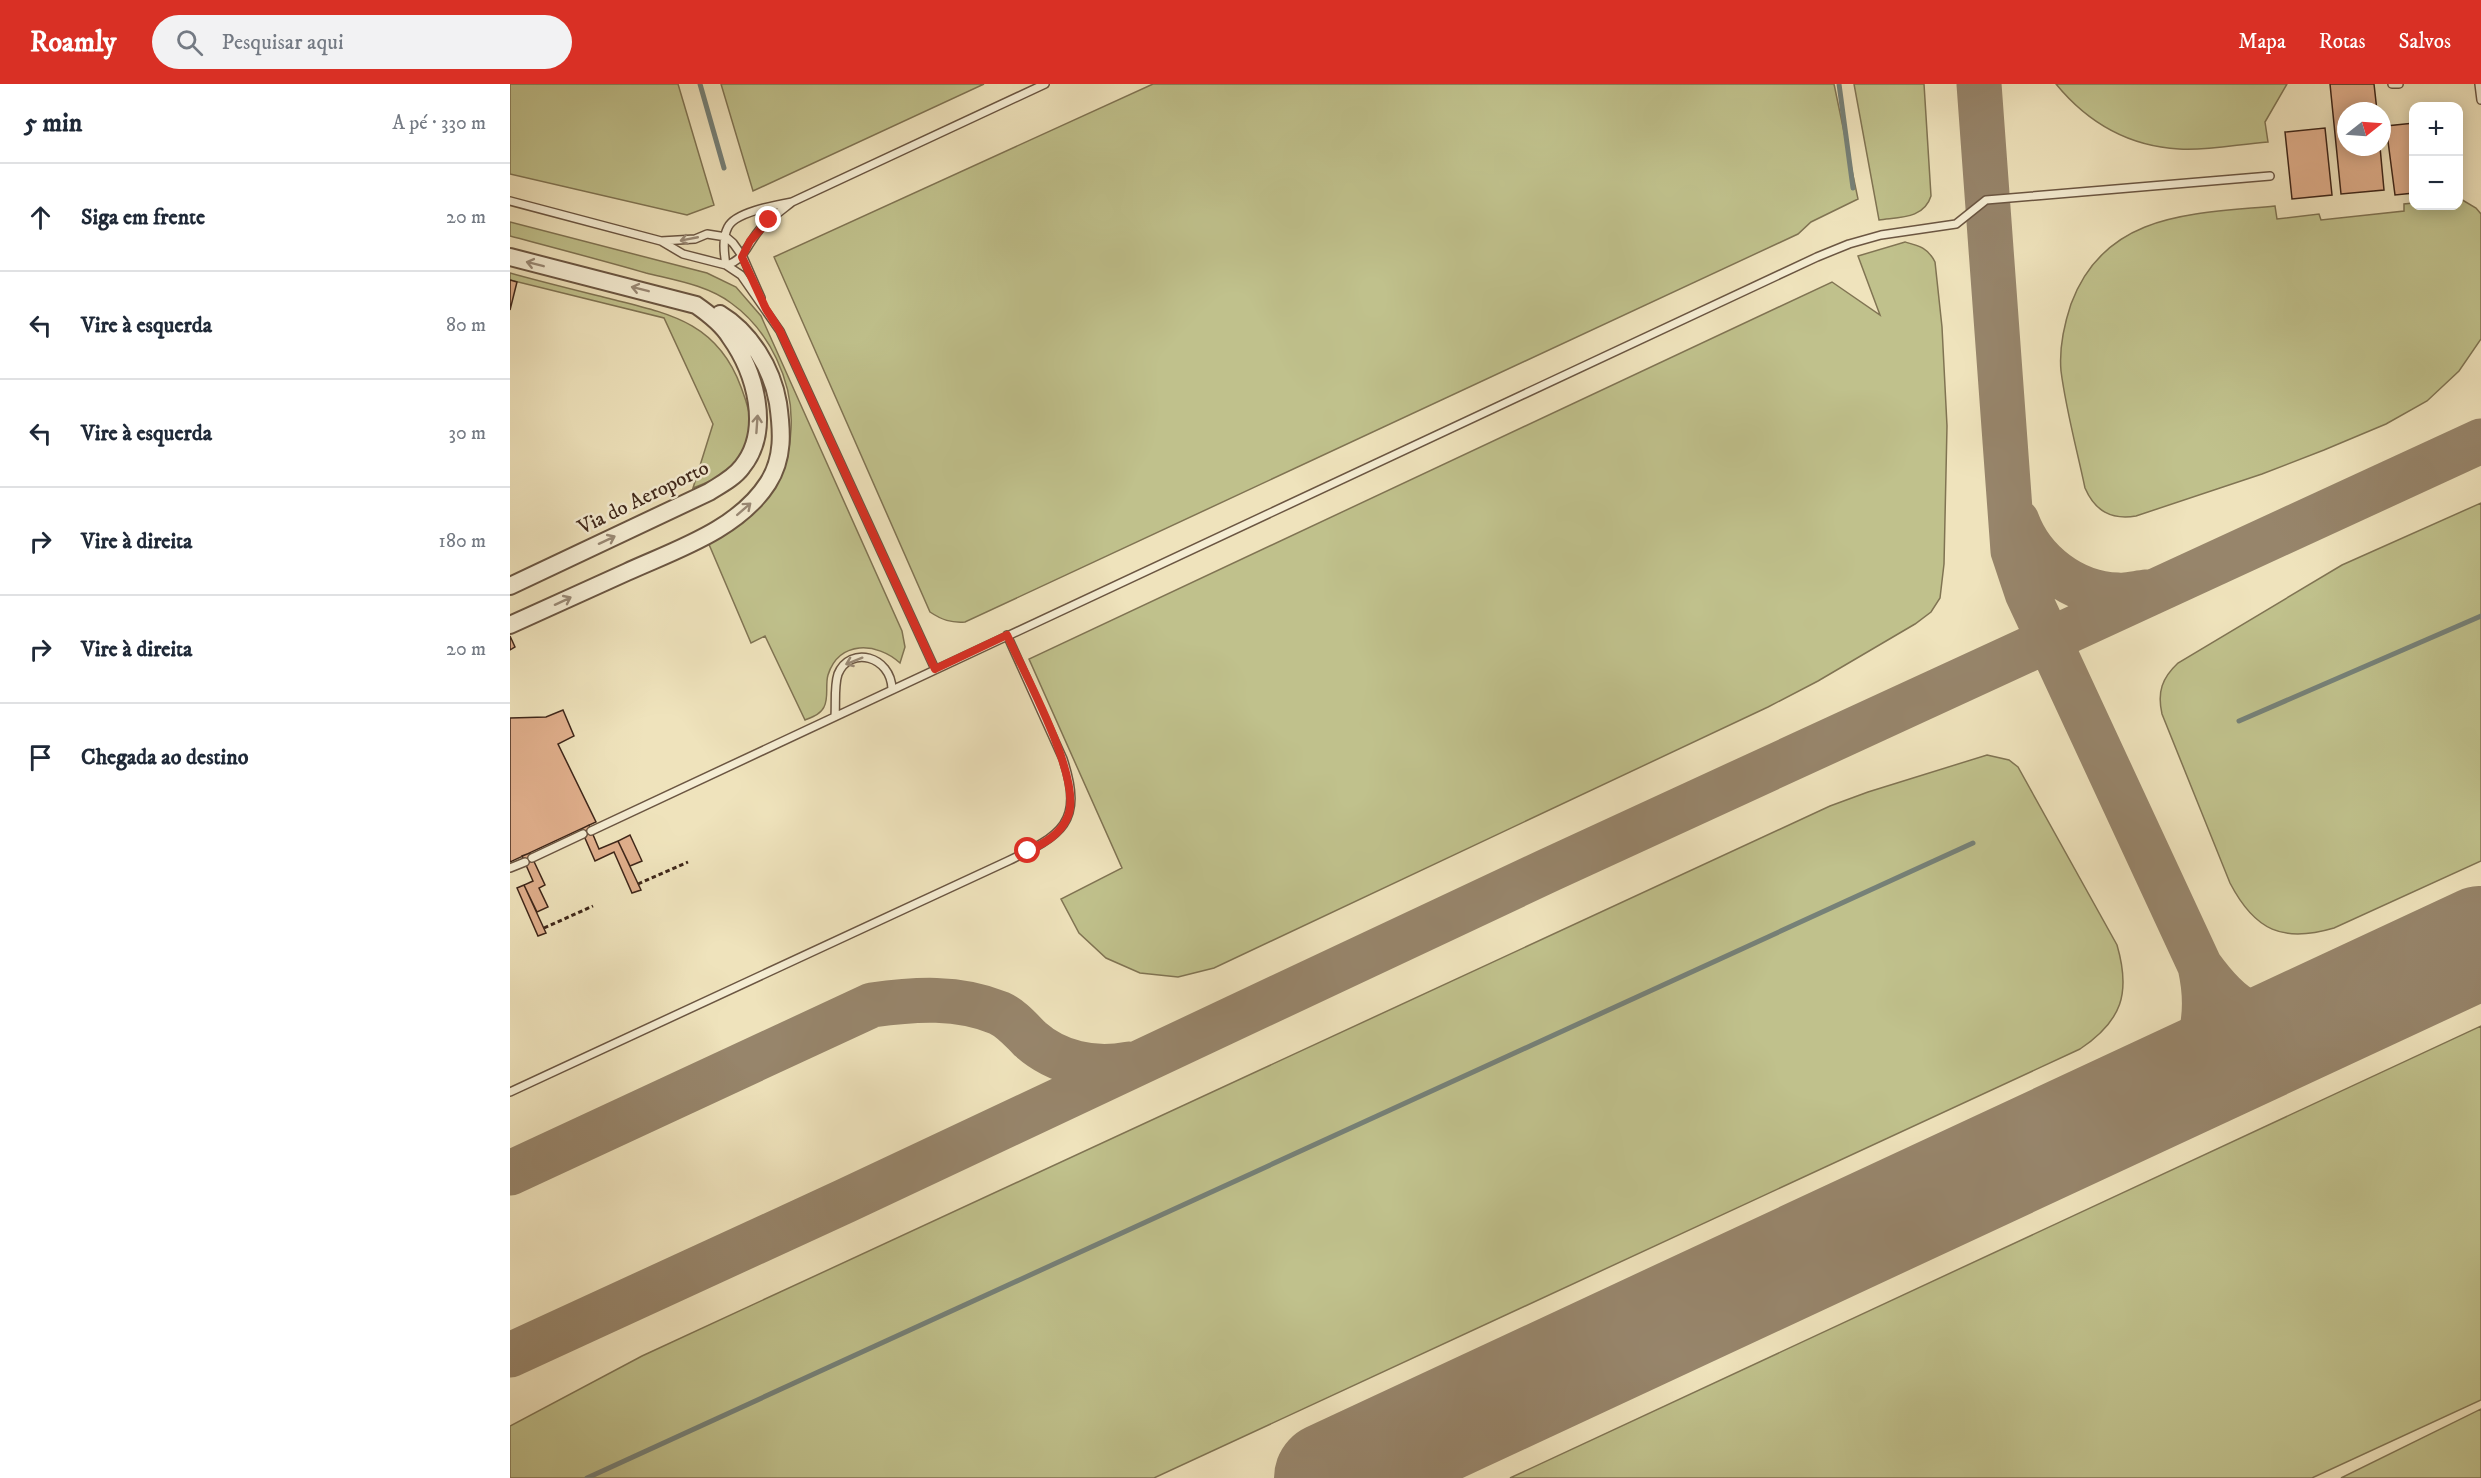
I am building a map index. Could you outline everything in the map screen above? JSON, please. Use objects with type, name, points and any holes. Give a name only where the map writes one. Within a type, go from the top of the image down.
[{"type":"street","name":"Via do Aeroporto","points":[[510,257],[696,305],[712,316],[730,337],[753,386],[759,423],[749,457],[732,478],[709,492],[510,586]]},
{"type":"street","points":[[510,625],[695,541],[733,519],[768,483],[777,464],[782,442],[777,397],[771,376],[761,357],[742,331],[721,314],[696,305]]},
{"type":"lane","points":[[726,265],[724,248],[728,227],[735,220],[763,208],[792,202],[1045,84]]},
{"type":"lane","points":[[2392,84],[2399,84]]},
{"type":"lane","points":[[2479,84],[2481,100]]},
{"type":"lane","points":[[591,831],[892,688],[1849,244],[1912,229],[1956,224],[1986,200],[2270,176]]},
{"type":"lane","points":[[510,201],[661,241],[683,254],[726,265],[741,275],[780,331],[935,669]]},
{"type":"lane","points":[[726,265],[742,257],[759,230],[792,202]]},
{"type":"lane","points":[[661,241],[688,240],[707,234],[726,237],[742,257],[766,309]]},
{"type":"lane","points":[[510,1092],[1008,861],[1043,844],[1059,832],[1069,815],[1072,796],[1069,777],[1007,635]]},
{"type":"lane","points":[[835,717],[838,675],[843,666],[850,661],[867,657],[883,664],[889,671],[892,688]]},
{"type":"lane","points":[[532,858],[583,834]]},
{"type":"lane","points":[[510,868],[525,862]]},
{"type":"path","points":[[638,884],[688,862]]},
{"type":"path","points":[[544,928],[593,906]]},
{"type":"green space","points":[[510,84],[678,84],[714,205],[687,215],[510,174]]},
{"type":"green space","points":[[721,84],[984,84],[753,191]]},
{"type":"green space","points":[[1153,84],[1834,84],[1858,199],[1811,222],[1798,234],[965,622],[943,619],[930,612],[774,257]]},
{"type":"green space","points":[[1854,84],[1924,84],[1931,196],[1928,204],[1917,213],[1879,220]]},
{"type":"green space","points":[[2056,84],[2287,84],[2265,122],[2268,142],[2179,149],[2143,143],[2110,130],[2082,110]]},
{"type":"green space","points":[[2463,200],[2481,214],[2481,339],[2459,371],[2427,401],[2386,424],[2262,474],[2136,516],[2112,515],[2094,503],[2085,488],[2072,430],[2061,371],[2061,345],[2071,304],[2086,274],[2106,251],[2129,235],[2183,216],[2275,206],[2277,219],[2319,214],[2321,220],[2404,211],[2404,204],[2409,203],[2409,210],[2463,210]]},
{"type":"green space","points":[[510,222],[707,273],[736,287],[761,316],[902,631],[905,647],[900,663],[881,651],[870,648],[850,650],[841,655],[833,664],[828,675],[823,709],[805,720],[765,636],[751,643],[708,542],[742,521],[768,498],[784,468],[789,450],[791,411],[788,393],[776,358],[757,327],[731,303],[712,292],[690,284],[510,236]]},
{"type":"green space","points":[[1905,242],[1923,248],[1935,262],[1942,327],[1947,426],[1944,564],[1940,598],[1931,612],[1915,624],[1818,681],[1768,707],[1214,968],[1178,977],[1140,973],[1106,958],[1079,933],[1061,899],[1122,868],[1029,659],[1832,282],[1880,315],[1858,256]]},
{"type":"green space","points":[[510,273],[650,309],[688,323],[704,334],[718,347],[731,365],[747,404],[750,418],[749,436],[746,448],[734,466],[716,478],[693,488],[713,424],[664,318],[510,280]]},
{"type":"green space","points":[[2481,503],[2481,861],[2334,928],[2300,934],[2272,929],[2250,912],[2230,883],[2162,714],[2160,699],[2162,686],[2168,674],[2178,663],[2342,565]]},
{"type":"green space","points":[[1987,755],[2009,760],[2018,767],[2117,945],[2123,978],[2120,1004],[2105,1028],[2080,1049],[1154,1478],[510,1478],[510,1426],[642,1356],[1830,806]]},
{"type":"green space","points":[[2481,1026],[2481,1400],[2312,1478],[1510,1478]]},
{"type":"green space","points":[[2481,1409],[2481,1478],[2341,1478]]},
{"type":"building","points":[[2330,84],[2374,84],[2376,102],[2337,102],[2337,154]]},
{"type":"building","points":[[2409,124],[2409,194],[2395,195],[2390,156],[2391,125]]},
{"type":"building","points":[[2325,128],[2332,195],[2292,199],[2285,132]]},
{"type":"building","points":[[2337,156],[2381,156],[2384,190],[2341,194]]},
{"type":"building","points":[[510,280],[517,282],[510,310]]},
{"type":"building","points":[[510,636],[515,647],[510,650]]},
{"type":"building","points":[[563,710],[574,736],[558,744],[596,822],[510,862],[510,718],[546,717]]},
{"type":"building","points":[[589,825],[599,849],[618,841],[641,890],[632,893],[614,852],[595,861],[581,829]]},
{"type":"building","points":[[630,835],[642,861],[630,866],[618,841]]},
{"type":"building","points":[[530,853],[545,885],[539,888],[548,907],[537,912],[524,885],[533,881],[522,856]]},
{"type":"building","points":[[524,885],[546,933],[538,936],[517,888]]},
{"type":"waterway","points":[[700,84],[724,168]]},
{"type":"waterway","points":[[1839,84],[1853,188]]},
{"type":"waterway","points":[[2239,721],[2481,616]]},
{"type":"waterway","points":[[587,1478],[1973,843]]},
{"type":"taxiway","points":[[1979,84],[2013,551],[2027,593],[2200,966],[2224,995],[2235,1005],[2248,1012],[2276,1020],[2314,1020]]},
{"type":"taxiway","points":[[510,1355],[845,1201],[1549,870],[2481,441]]},
{"type":"taxiway","points":[[2017,521],[2033,550],[2056,573],[2070,582],[2101,593],[2121,595],[2147,592]]},
{"type":"taxiway","points":[[2148,1097],[2172,1082],[2183,1071],[2198,1044],[2204,1013],[2200,966]]},
{"type":"taxiway","points":[[510,1173],[872,1005],[920,1000],[968,1004],[1004,1015],[1030,1039],[1064,1059],[1089,1065],[1129,1064]]},
{"type":"runway","points":[[1330,1478],[2481,942]]},
{"type":"route","points":[[769,220],[750,241],[742,257],[749,267],[766,309],[780,331],[935,669],[1007,635],[1063,759],[1072,796],[1069,815],[1059,832],[1043,844],[1028,851]]}]
